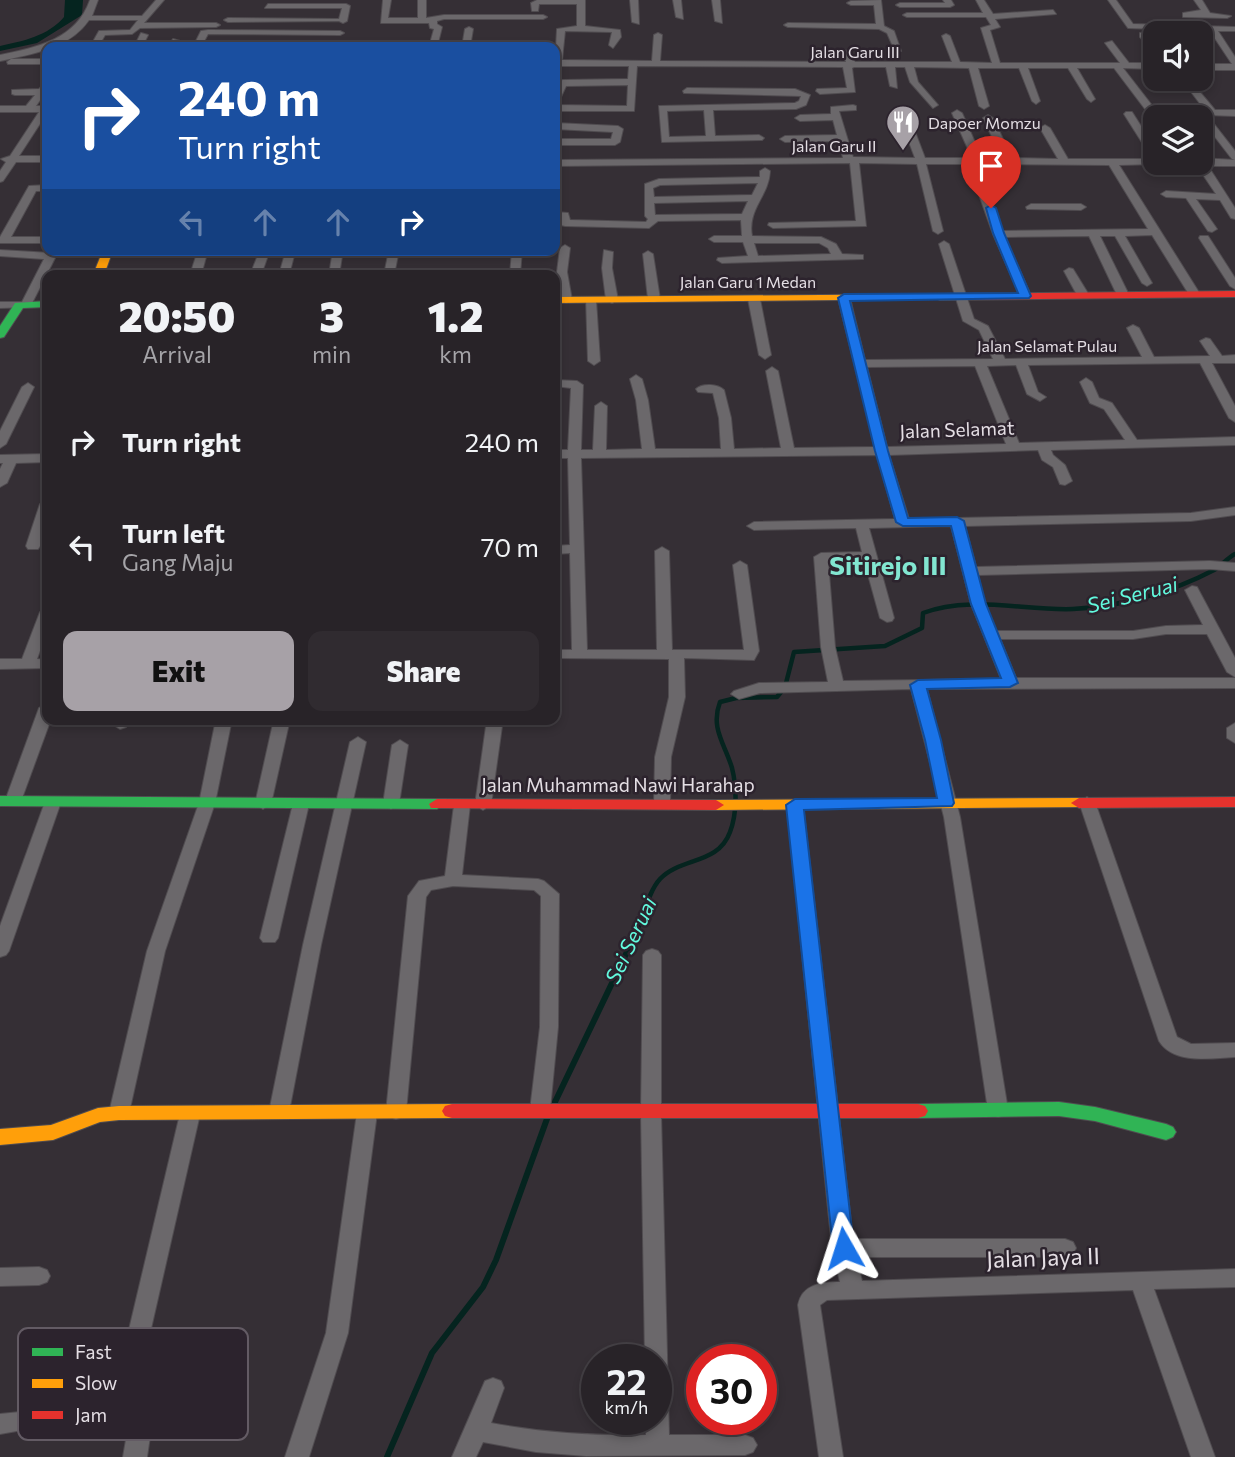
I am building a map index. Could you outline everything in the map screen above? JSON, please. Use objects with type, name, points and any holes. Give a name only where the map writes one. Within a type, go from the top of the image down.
[{"type":"street","points":[[55,42],[89,18],[94,0]]},
{"type":"street","points":[[71,33],[130,33],[160,0]]},
{"type":"street","points":[[387,0],[384,21],[422,21],[481,27]]},
{"type":"street","points":[[422,0],[422,21]]},
{"type":"street","points":[[634,0],[636,22]]},
{"type":"street","points":[[677,0],[680,17]]},
{"type":"street","points":[[716,0],[719,21]]},
{"type":"street","points":[[900,5],[950,5],[947,0]]},
{"type":"street","points":[[980,0],[996,27],[985,28],[996,66]]},
{"type":"street","points":[[1112,0],[1129,26],[1143,26]]},
{"type":"street","points":[[535,9],[535,3],[538,2],[581,1],[582,29]]},
{"type":"street","points":[[851,3],[877,2],[880,27]]},
{"type":"street","points":[[228,20],[262,20],[339,20],[346,3],[269,3],[262,20]]},
{"type":"street","points":[[1183,12],[1207,12],[1200,4]]},
{"type":"street","points":[[1200,4],[1235,8]]},
{"type":"street","points":[[907,15],[989,16],[1053,12]]},
{"type":"street","points":[[1183,12],[1189,21]]},
{"type":"street","points":[[1183,12],[1227,16]]},
{"type":"street","points":[[866,16],[879,16]]},
{"type":"street","points":[[433,42],[435,24],[444,17],[543,17]]},
{"type":"street","points":[[511,17],[511,27]]},
{"type":"street","points":[[89,18],[144,18]]},
{"type":"street","points":[[262,20],[278,26],[276,42]]},
{"type":"street","points":[[136,26],[216,25]]},
{"type":"street","points":[[788,25],[880,27],[890,31],[898,49]]},
{"type":"street","points":[[524,27],[537,27]]},
{"type":"street","points":[[1213,28],[1235,29]]},
{"type":"street","points":[[467,42],[469,29]]},
{"type":"street","points":[[559,42],[561,29],[616,30],[618,37],[613,45]]},
{"type":"street","points":[[1213,30],[1235,65]]},
{"type":"street","points":[[97,42],[102,33]]},
{"type":"street","points":[[200,42],[205,33],[340,33]]},
{"type":"street","points":[[140,42],[144,35]]},
{"type":"street","points":[[656,63],[658,35]]},
{"type":"street","points":[[946,36],[957,65]]},
{"type":"street","points":[[1109,43],[1145,105]]},
{"type":"street","points":[[0,60],[42,47]]},
{"type":"street","points":[[820,91],[852,92],[850,65],[846,53],[830,52]]},
{"type":"street","points":[[0,60],[42,62]]},
{"type":"street","name":"Jalan Garu III","points":[[560,62],[1143,66]]},
{"type":"street","points":[[560,107],[631,108],[633,63]]},
{"type":"street","points":[[686,64],[688,106]]},
{"type":"street","points":[[890,65],[894,86]]},
{"type":"street","points":[[909,65],[914,82],[933,105]]},
{"type":"street","points":[[973,65],[984,106]]},
{"type":"street","points":[[1213,66],[1235,65]]},
{"type":"street","points":[[1023,66],[1036,101]]},
{"type":"street","points":[[1071,66],[1091,99]]},
{"type":"street","points":[[560,85],[577,82],[632,82]]},
{"type":"street","points":[[15,92],[42,88]]},
{"type":"street","points":[[29,109],[42,91]]},
{"type":"street","points":[[687,91],[795,92],[803,93],[807,97],[803,103],[759,122],[711,139],[664,139],[662,108],[708,107],[759,122]]},
{"type":"street","points":[[1195,91],[1206,105]]},
{"type":"street","points":[[708,107],[711,139]]},
{"type":"street","points":[[773,225],[855,225],[863,222],[851,160],[834,108],[853,107]]},
{"type":"street","points":[[0,121],[4,109],[42,109]]},
{"type":"street","points":[[957,113],[998,233],[1025,296]]},
{"type":"street","points":[[1213,113],[1235,113]]},
{"type":"street","points":[[1129,114],[1143,136]]},
{"type":"street","points":[[0,179],[42,115]]},
{"type":"street","points":[[904,116],[921,161],[938,231]]},
{"type":"street","points":[[800,118],[837,117]]},
{"type":"street","points":[[988,118],[1008,161]]},
{"type":"street","points":[[754,259],[747,238],[746,217],[765,180],[759,122]]},
{"type":"street","points":[[560,126],[618,129],[617,140],[613,142],[560,142]]},
{"type":"street","points":[[1045,128],[1065,162]]},
{"type":"street","points":[[1213,130],[1235,160]]},
{"type":"street","points":[[785,139],[842,138]]},
{"type":"street","points":[[0,159],[42,159]]},
{"type":"street","name":"Jalan Garu II","points":[[560,163],[765,160],[1143,162]]},
{"type":"street","points":[[1213,161],[1235,160]]},
{"type":"street","points":[[1112,162],[1194,294]]},
{"type":"street","points":[[1209,175],[1223,197],[1222,217],[1208,234],[1235,286]]},
{"type":"street","points":[[746,217],[655,218],[650,216],[648,186],[652,183],[765,180]]},
{"type":"street","points":[[1,240],[12,229],[33,188],[42,188]]},
{"type":"street","points":[[1166,194],[1223,197]]},
{"type":"street","points":[[1190,197],[1222,217]]},
{"type":"street","points":[[650,200],[757,198]]},
{"type":"street","points":[[1031,207],[1082,207]]},
{"type":"street","points":[[560,215],[564,215],[565,223],[610,225],[649,225],[655,218]]},
{"type":"street","points":[[1118,232],[1147,283]]},
{"type":"street","points":[[998,233],[1156,232]]},
{"type":"street","points":[[1093,233],[1123,295]]},
{"type":"street","points":[[714,239],[821,240],[832,246],[838,257]]},
{"type":"street","points":[[1,240],[42,240]]},
{"type":"street","points":[[944,244],[969,321],[984,328],[1000,361]]},
{"type":"street","points":[[560,291],[565,248]]},
{"type":"street","points":[[608,252],[607,268],[612,300]]},
{"type":"street","points":[[0,253],[42,255]]},
{"type":"street","points":[[648,254],[654,299]]},
{"type":"street","points":[[722,260],[859,257]]},
{"type":"street","points":[[1069,271],[1083,295]]},
{"type":"street","points":[[0,335],[23,305],[42,272]]},
{"type":"street","name":"Jalan Garu 1 Medan","points":[[560,300],[1235,294]]},
{"type":"street","points":[[844,298],[882,451],[903,522]]},
{"type":"street","points":[[754,299],[765,355]]},
{"type":"street","points":[[590,300],[594,361]]},
{"type":"street","points":[[0,305],[42,304]]},
{"type":"street","points":[[1133,328],[1150,360]]},
{"type":"street","points":[[1206,341],[1218,359]]},
{"type":"street","points":[[1204,359],[1235,418]]},
{"type":"street","name":"Jalan Selamat Pulau","points":[[859,363],[1235,359]]},
{"type":"street","points":[[979,361],[1014,447]]},
{"type":"street","points":[[1020,361],[1033,394],[1040,397]]},
{"type":"street","points":[[772,371],[788,451]]},
{"type":"street","points":[[636,379],[642,400],[649,453]]},
{"type":"street","points":[[1086,382],[1094,400],[1108,406],[1132,442]]},
{"type":"street","points":[[560,383],[577,385],[573,454],[580,654]]},
{"type":"street","points":[[0,444],[28,387]]},
{"type":"street","points":[[702,389],[718,390],[725,418],[728,452]]},
{"type":"street","points":[[599,453],[601,406]]},
{"type":"street","name":"Jalan Selamat","points":[[560,454],[882,451],[1235,441]]},
{"type":"street","points":[[1043,446],[1047,457],[1059,466],[1065,481]]},
{"type":"street","points":[[0,484],[5,459],[42,458]]},
{"type":"street","points":[[754,526],[1191,517],[1235,511]]},
{"type":"street","points":[[33,546],[42,518]]},
{"type":"street","points":[[957,521],[980,607],[1010,683]]},
{"type":"street","points":[[861,523],[887,618]]},
{"type":"street","points":[[560,550],[578,549]]},
{"type":"street","points":[[662,551],[670,655],[677,698],[663,757],[662,805]]},
{"type":"street","points":[[837,687],[829,650],[821,557],[871,556]]},
{"type":"street","points":[[560,654],[752,656],[740,565]]},
{"type":"street","points":[[970,571],[1223,566]]},
{"type":"street","points":[[1192,590],[1235,672]]},
{"type":"street","points":[[29,664],[42,626]]},
{"type":"street","points":[[991,635],[1133,635],[1166,630],[1212,629]]},
{"type":"street","points":[[2,667],[42,664]]},
{"type":"street","points":[[739,694],[759,688],[786,687],[1235,683]]},
{"type":"street","points":[[918,685],[954,831],[999,1110]]},
{"type":"street","points":[[6,801],[42,719]]},
{"type":"street","points":[[119,1113],[156,951],[207,803],[223,725]]},
{"type":"street","points":[[264,804],[281,725]]},
{"type":"street","points":[[483,804],[494,725]]},
{"type":"street","points":[[1235,728],[1235,738]]},
{"type":"street","points":[[279,1112],[312,945],[358,742]]},
{"type":"street","points":[[391,804],[400,745]]},
{"type":"street","name":"Jalan Muhammad Nawi Harahap","points":[[6,801],[344,805],[1235,802]]},
{"type":"street","points":[[0,951],[53,802]]},
{"type":"street","points":[[1087,803],[1169,1041],[1176,1048],[1186,1051],[1235,1050]]},
{"type":"street","points":[[269,938],[301,804]]},
{"type":"street","points":[[453,880],[462,805]]},
{"type":"street","points":[[795,805],[813,987],[844,1248],[853,1290]]},
{"type":"street","points":[[396,1112],[418,892],[433,882],[453,880],[538,885],[550,894],[551,1111]]},
{"type":"street","points":[[652,955],[651,1112],[656,1344]]},
{"type":"street","points":[[0,1137],[53,1132],[98,1115],[119,1113],[279,1112],[829,1113],[1059,1109],[1095,1114],[1167,1132]]},
{"type":"street","points":[[297,1457],[337,1332],[366,1113]]},
{"type":"street","points":[[140,1328],[190,1114]]},
{"type":"street","points":[[844,1248],[1065,1248]]},
{"type":"street","points":[[0,1277],[39,1276]]},
{"type":"street","name":"Jalan Jaya II","points":[[831,1457],[809,1306],[810,1299],[823,1292],[1235,1278]]},
{"type":"street","points":[[1140,1280],[1203,1457]]},
{"type":"street","points":[[464,1457],[494,1388]]},
{"type":"street","points":[[476,1430],[548,1443],[746,1445]]},
{"type":"street","points":[[658,1435],[658,1445]]},
{"type":"shaded area","points":[[65,0],[83,0],[82,15],[37,43],[0,51],[0,46],[35,37],[58,23],[64,17]]},
{"type":"waterway","name":"Sei Seruai","points":[[636,933],[649,898],[660,879],[678,867],[717,850],[730,832],[736,801],[735,784],[718,728],[717,711],[720,702],[736,698],[777,697],[785,687],[794,652],[885,646],[922,628],[923,613],[960,605],[1073,609],[1127,602],[1198,578],[1235,554]]},
{"type":"waterway","name":"Sei Seruai","points":[[555,1102],[637,931]]},
{"type":"waterway","name":"Sei Seruai","points":[[387,1457],[432,1353],[483,1287],[496,1260],[548,1116]]},
{"type":"traffic: fast","points":[[0,335],[19,305],[42,304]]},
{"type":"traffic: fast","points":[[0,801],[437,804]]},
{"type":"traffic: fast","points":[[918,1111],[1059,1109],[1095,1114],[1166,1132]]},
{"type":"traffic: slow","points":[[100,270],[106,256]]},
{"type":"traffic: slow","points":[[560,300],[940,297]]},
{"type":"traffic: slow","points":[[716,805],[1079,803]]},
{"type":"traffic: slow","points":[[0,1137],[53,1132],[98,1115],[119,1113],[452,1111]]},
{"type":"traffic: jam","points":[[940,297],[1235,294]]},
{"type":"traffic: jam","points":[[1079,803],[1235,802]]},
{"type":"traffic: jam","points":[[437,804],[716,805]]},
{"type":"traffic: jam","points":[[452,1111],[918,1111]]},
{"type":"place","name":"Dapoer Momzu","points":[[903,152]]},
{"type":"district","name":"Sitirejo III","points":[[888,564]]},
{"type":"route","points":[[844,1248],[813,987],[795,805],[946,803],[918,685],[1010,683],[978,604],[957,521],[903,522],[882,451],[844,298],[1025,296],[998,233],[991,208]]}]
